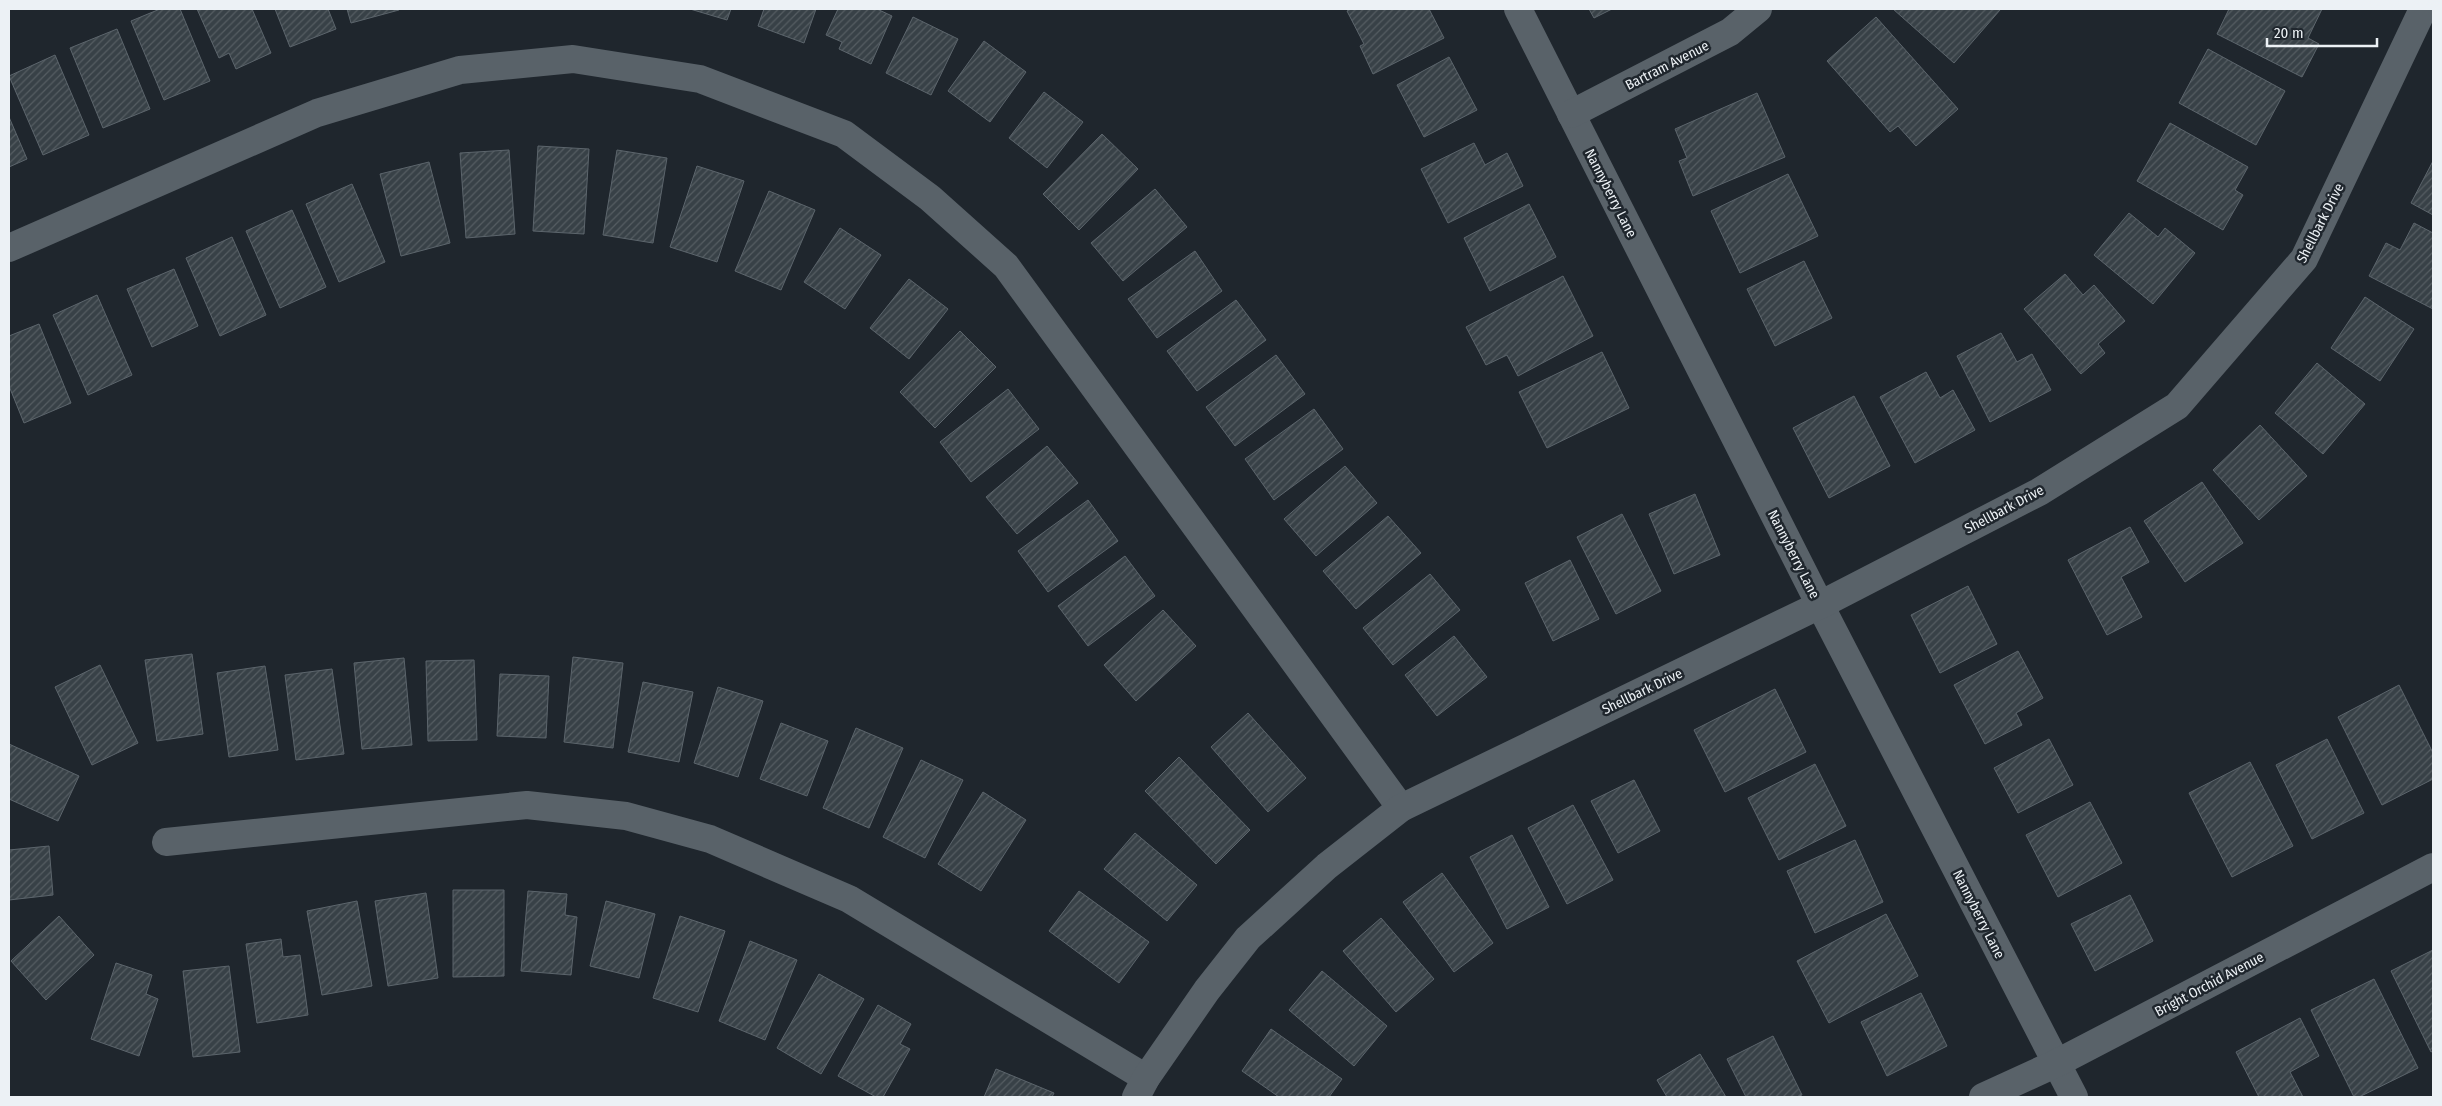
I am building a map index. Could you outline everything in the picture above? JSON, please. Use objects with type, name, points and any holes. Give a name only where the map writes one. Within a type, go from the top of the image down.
[{"type":"street","name":"Nannyberry Lane","points":[[1518,9],[1820,605],[2074,1097]]},
{"type":"street","name":"Bartram Avenue","points":[[1571,114],[1730,32],[1758,9]]},
{"type":"street","name":"Shellbark Drive","points":[[1141,1087],[1207,990],[1248,938],[1327,866],[1401,808],[1820,605],[2038,492],[2177,406],[2304,259],[2423,9]]},
{"type":"street","points":[[9,248],[317,113],[460,70],[573,59],[700,79],[844,134],[930,198],[1006,266],[1401,808]]},
{"type":"street","points":[[166,842],[528,805],[626,816],[710,838],[849,899],[1141,1087]]},
{"type":"street","name":"Bright Orchid Avenue","points":[[1983,1097],[2056,1064],[2433,867]]},
{"type":"building","points":[[160,9],[180,9],[210,81],[164,100],[131,21]]},
{"type":"building","points":[[197,9],[252,9],[271,53],[236,69],[229,53],[219,58]]},
{"type":"building","points":[[275,9],[328,9],[336,29],[290,47]]},
{"type":"building","points":[[347,9],[399,9],[399,10],[351,23]]},
{"type":"building","points":[[690,9],[731,9],[727,20]]},
{"type":"building","points":[[764,9],[816,9],[804,43],[758,26]]},
{"type":"building","points":[[838,9],[877,9],[892,16],[871,64],[839,49],[842,42],[826,35]]},
{"type":"building","points":[[1351,9],[1429,9],[1444,38],[1373,74],[1360,46],[1364,44],[1347,11]]},
{"type":"building","points":[[1589,9],[1612,9],[1594,18]]},
{"type":"building","points":[[1893,9],[1999,9],[2000,10],[1954,63]]},
{"type":"building","points":[[2229,9],[2322,9],[2308,38],[2319,44],[2302,77],[2217,34]]},
{"type":"building","points":[[913,17],[958,39],[931,95],[886,73]]},
{"type":"building","points":[[1876,17],[1958,109],[1916,146],[1898,126],[1890,132],[1827,61]]},
{"type":"building","points":[[117,29],[150,109],[103,128],[70,48]]},
{"type":"building","points":[[984,41],[1026,72],[990,122],[948,91]]},
{"type":"building","points":[[2208,49],[2285,91],[2256,145],[2179,103]]},
{"type":"building","points":[[55,55],[89,135],[43,155],[9,76]]},
{"type":"building","points":[[1449,57],[1477,110],[1424,137],[1397,85]]},
{"type":"building","points":[[1044,92],[1083,122],[1047,168],[1009,138]]},
{"type":"building","points":[[1757,93],[1785,157],[1693,196],[1679,161],[1687,158],[1675,129]]},
{"type":"building","points":[[9,117],[27,159],[9,167]]},
{"type":"building","points":[[2170,123],[2248,167],[2235,190],[2243,195],[2223,230],[2137,181]]},
{"type":"building","points":[[1102,134],[1138,169],[1079,230],[1043,194]]},
{"type":"building","points":[[1474,143],[1485,165],[1507,153],[1523,186],[1448,223],[1421,169]]},
{"type":"building","points":[[538,146],[589,149],[584,234],[533,231]]},
{"type":"building","points":[[509,150],[515,234],[466,238],[460,153]]},
{"type":"building","points":[[617,150],[667,158],[653,243],[603,235]]},
{"type":"building","points":[[2433,161],[2433,215],[2411,203]]},
{"type":"building","points":[[429,162],[450,243],[401,256],[380,174]]},
{"type":"building","points":[[697,166],[744,181],[717,262],[670,247]]},
{"type":"building","points":[[1788,174],[1818,236],[1740,273],[1711,211]]},
{"type":"building","points":[[352,184],[385,262],[339,282],[306,204]]},
{"type":"building","points":[[1155,189],[1187,227],[1123,281],[1091,243]]},
{"type":"building","points":[[769,191],[815,210],[781,290],[735,271]]},
{"type":"building","points":[[1529,204],[1556,257],[1490,291],[1464,238]]},
{"type":"building","points":[[292,210],[326,287],[280,308],[246,231]]},
{"type":"building","points":[[2129,213],[2158,237],[2165,228],[2195,253],[2153,304],[2094,255]]},
{"type":"building","points":[[2414,223],[2433,233],[2433,309],[2369,276],[2386,243],[2400,250]]},
{"type":"building","points":[[840,228],[881,255],[845,309],[804,282]]},
{"type":"building","points":[[232,237],[266,315],[220,336],[186,258]]},
{"type":"building","points":[[1195,251],[1222,291],[1157,338],[1128,299]]},
{"type":"building","points":[[1804,261],[1832,318],[1775,346],[1747,289]]},
{"type":"building","points":[[174,269],[198,326],[152,347],[127,289]]},
{"type":"building","points":[[2065,274],[2083,295],[2094,285],[2125,321],[2098,344],[2105,353],[2081,374],[2024,309]]},
{"type":"building","points":[[1563,276],[1593,336],[1518,376],[1507,355],[1486,365],[1466,327]]},
{"type":"building","points":[[909,279],[948,309],[909,359],[870,328]]},
{"type":"building","points":[[97,295],[132,375],[88,395],[53,315]]},
{"type":"building","points":[[2365,297],[2414,329],[2380,381],[2331,348]]},
{"type":"building","points":[[1236,300],[1266,340],[1197,391],[1167,351]]},
{"type":"building","points":[[39,324],[71,403],[24,423],[9,386],[9,336]]},
{"type":"building","points":[[960,331],[996,367],[935,428],[900,392]]},
{"type":"building","points":[[2001,333],[2017,362],[2032,354],[2051,390],[1990,422],[1957,356]]},
{"type":"building","points":[[1602,352],[1629,408],[1547,448],[1519,392]]},
{"type":"building","points":[[1276,355],[1305,394],[1235,446],[1206,407]]},
{"type":"building","points":[[2317,363],[2365,404],[2323,454],[2275,413]]},
{"type":"building","points":[[1926,372],[1940,398],[1953,390],[1975,430],[1915,463],[1880,397]]},
{"type":"building","points":[[1008,389],[1039,429],[971,482],[940,442]]},
{"type":"building","points":[[1854,396],[1890,466],[1829,498],[1793,428]]},
{"type":"building","points":[[1314,409],[1343,449],[1274,500],[1245,459]]},
{"type":"building","points":[[2260,425],[2307,476],[2259,520],[2213,470]]},
{"type":"building","points":[[1047,446],[1078,483],[1017,534],[986,497]]},
{"type":"building","points":[[1345,466],[1377,503],[1316,556],[1284,519]]},
{"type":"building","points":[[2202,482],[2243,543],[2185,582],[2144,521]]},
{"type":"building","points":[[1695,494],[1720,555],[1674,574],[1649,514]]},
{"type":"building","points":[[1088,500],[1118,541],[1048,592],[1018,551]]},
{"type":"building","points":[[1622,514],[1661,591],[1616,614],[1577,537]]},
{"type":"building","points":[[1388,516],[1421,553],[1356,609],[1323,571]]},
{"type":"building","points":[[2130,527],[2149,562],[2121,577],[2142,617],[2107,635],[2068,560]]},
{"type":"building","points":[[1125,556],[1155,596],[1088,646],[1058,606]]},
{"type":"building","points":[[1570,560],[1599,619],[1553,641],[1525,583]]},
{"type":"building","points":[[1430,574],[1460,610],[1393,665],[1363,628]]},
{"type":"building","points":[[1968,586],[1997,644],[1940,673],[1911,615]]},
{"type":"building","points":[[1163,610],[1196,646],[1136,701],[1104,665]]},
{"type":"building","points":[[1454,636],[1487,677],[1437,716],[1405,675]]},
{"type":"building","points":[[2018,651],[2043,698],[2016,713],[2022,725],[1985,744],[1954,685]]},
{"type":"building","points":[[192,654],[203,734],[157,741],[145,660]]},
{"type":"building","points":[[573,657],[623,663],[613,748],[564,742]]},
{"type":"building","points":[[404,658],[412,745],[362,749],[354,663]]},
{"type":"building","points":[[474,660],[477,740],[428,741],[426,661]]},
{"type":"building","points":[[100,665],[138,743],[92,765],[55,687]]},
{"type":"building","points":[[265,666],[278,750],[229,757],[217,673]]},
{"type":"building","points":[[332,669],[344,754],[296,760],[285,675]]},
{"type":"building","points":[[500,674],[549,676],[546,738],[497,736]]},
{"type":"building","points":[[643,682],[693,692],[679,762],[628,752]]},
{"type":"building","points":[[2399,685],[2433,753],[2433,779],[2382,805],[2338,717]]},
{"type":"building","points":[[718,687],[763,701],[738,777],[694,763]]},
{"type":"building","points":[[1775,689],[1806,752],[1725,792],[1694,730]]},
{"type":"building","points":[[1248,713],[1306,778],[1268,812],[1211,747]]},
{"type":"building","points":[[781,723],[828,741],[807,796],[760,779]]},
{"type":"building","points":[[856,728],[903,748],[869,828],[823,808]]},
{"type":"building","points":[[2049,739],[2073,785],[2018,813],[1994,768]]},
{"type":"building","points":[[2327,739],[2364,813],[2312,839],[2276,765]]},
{"type":"building","points":[[9,744],[79,776],[58,821],[9,799]]},
{"type":"building","points":[[1179,757],[1250,830],[1216,864],[1145,791]]},
{"type":"building","points":[[921,760],[963,780],[925,858],[883,837]]},
{"type":"building","points":[[2250,762],[2293,846],[2232,877],[2189,793]]},
{"type":"building","points":[[1815,764],[1846,826],[1779,860],[1748,798]]},
{"type":"building","points":[[1634,780],[1660,831],[1618,853],[1591,801]]},
{"type":"building","points":[[983,792],[1026,820],[981,891],[938,864]]},
{"type":"building","points":[[2090,802],[2122,863],[2058,897],[2026,835]]},
{"type":"building","points":[[1573,805],[1613,880],[1567,904],[1528,828]]},
{"type":"building","points":[[1135,833],[1197,885],[1167,921],[1104,869]]},
{"type":"building","points":[[1512,835],[1549,907],[1507,929],[1470,857]]},
{"type":"building","points":[[1855,840],[1883,902],[1815,933],[1787,871]]},
{"type":"building","points":[[49,846],[53,895],[9,900],[9,850]]},
{"type":"building","points":[[1442,873],[1493,943],[1454,972],[1403,902]]},
{"type":"building","points":[[453,890],[504,890],[504,976],[453,977]]},
{"type":"building","points":[[528,891],[567,894],[565,915],[577,917],[571,975],[521,971]]},
{"type":"building","points":[[1079,891],[1149,942],[1119,983],[1049,931]]},
{"type":"building","points":[[426,893],[438,978],[388,986],[375,901]]},
{"type":"building","points":[[2130,895],[2153,941],[2095,971],[2071,924]]},
{"type":"building","points":[[357,901],[372,986],[322,995],[307,911]]},
{"type":"building","points":[[606,901],[655,914],[639,978],[590,966]]},
{"type":"building","points":[[1886,914],[1918,976],[1829,1023],[1797,961]]},
{"type":"building","points":[[59,916],[94,955],[46,1000],[11,961]]},
{"type":"building","points":[[680,916],[725,931],[698,1012],[653,998]]},
{"type":"building","points":[[1381,918],[1434,979],[1396,1012],[1343,951]]},
{"type":"building","points":[[281,939],[283,957],[300,955],[308,1015],[257,1023],[246,944]]},
{"type":"building","points":[[750,941],[797,960],[765,1040],[719,1021]]},
{"type":"building","points":[[2433,950],[2433,1051],[2431,1052],[2391,971]]},
{"type":"building","points":[[116,963],[152,975],[146,994],[158,999],[139,1056],[91,1039]]},
{"type":"building","points":[[229,966],[240,1052],[193,1057],[183,971]]},
{"type":"building","points":[[1322,971],[1387,1026],[1354,1066],[1289,1010]]},
{"type":"building","points":[[819,974],[864,999],[821,1074],[777,1048]]},
{"type":"building","points":[[2374,979],[2418,1068],[2359,1097],[2354,1097],[2311,1010]]},
{"type":"building","points":[[1921,993],[1947,1046],[1887,1076],[1861,1022]]},
{"type":"building","points":[[878,1005],[911,1024],[900,1044],[910,1049],[883,1097],[876,1097],[838,1076]]},
{"type":"building","points":[[2300,1018],[2319,1056],[2290,1072],[2303,1097],[2259,1097],[2236,1052]]},
{"type":"building","points":[[1271,1029],[1342,1079],[1329,1097],[1279,1097],[1242,1071]]},
{"type":"building","points":[[1773,1036],[1802,1095],[1796,1097],[1746,1097],[1727,1059]]},
{"type":"building","points":[[1700,1054],[1726,1097],[1667,1097],[1657,1080]]},
{"type":"building","points":[[996,1069],[1054,1093],[1052,1097],[984,1097]]}]
